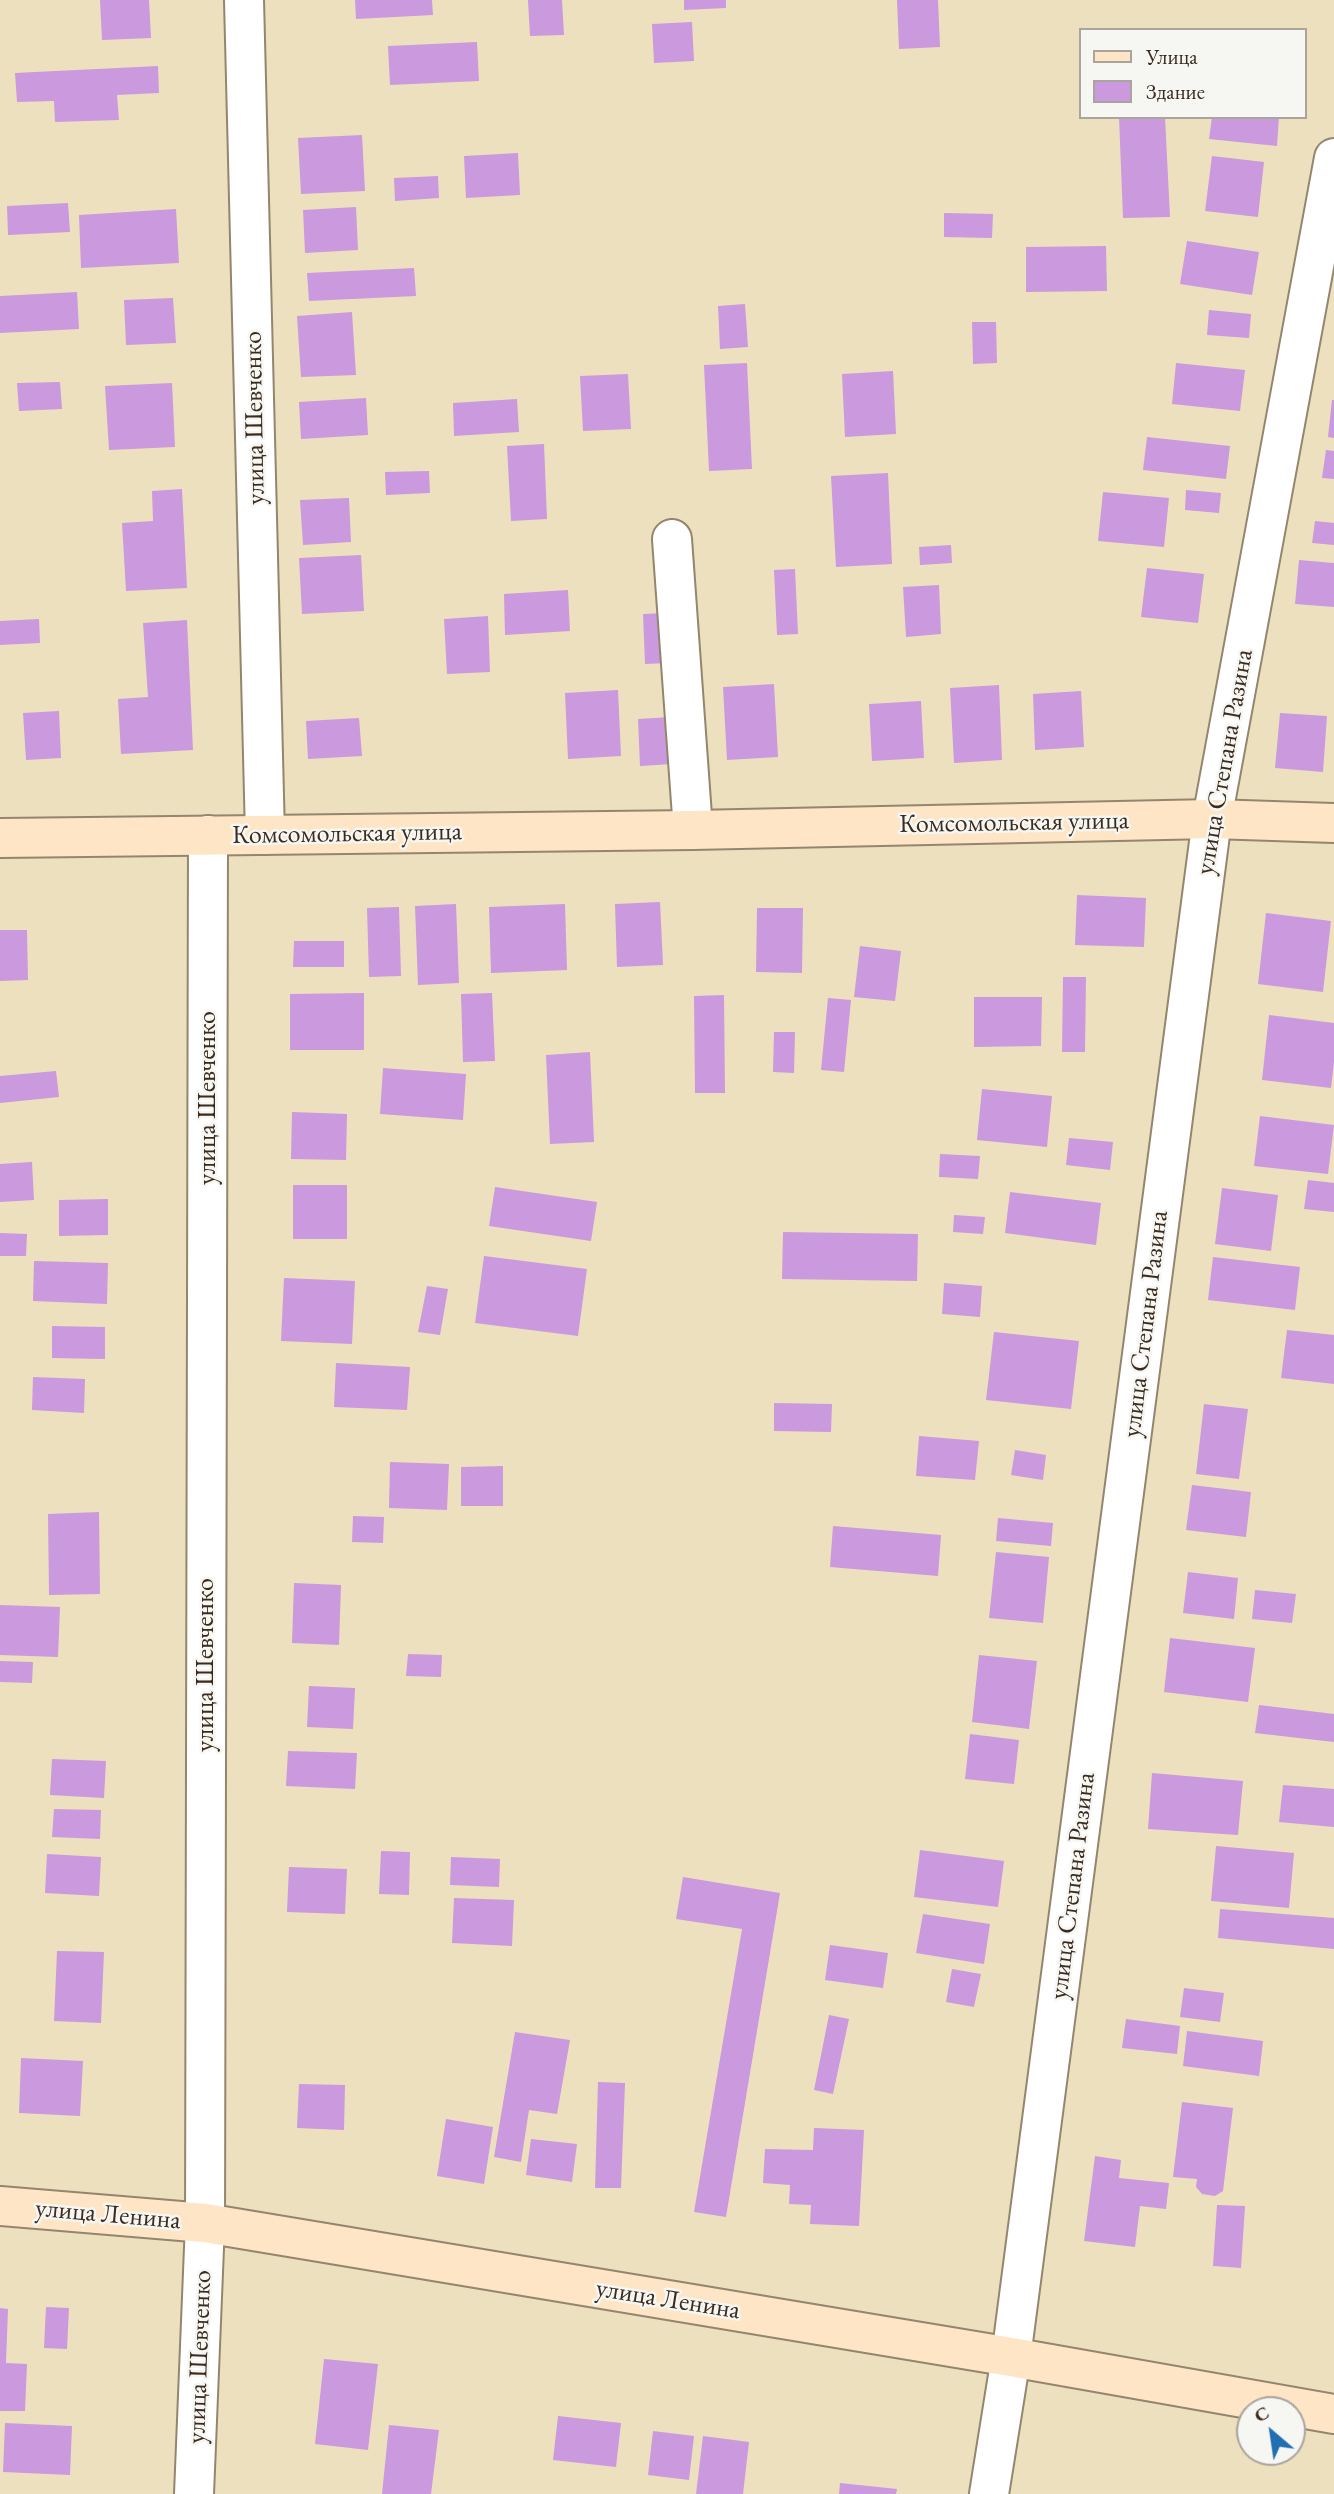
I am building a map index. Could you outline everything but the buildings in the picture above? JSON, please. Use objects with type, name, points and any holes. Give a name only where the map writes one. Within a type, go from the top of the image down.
[{"type":"main road","name":"Комсомольская улица","points":[[0,838],[693,830],[1213,819],[1334,823]]},
{"type":"main road","name":"улица Ленина","points":[[0,2206],[205,2223],[1011,2357],[1334,2414]]},
{"type":"street","name":"улица Шевченко","points":[[244,0],[265,835]]},
{"type":"street","name":"улица Степана Разина","points":[[989,2494],[1011,2357],[1213,819],[1334,158]]},
{"type":"street","points":[[672,539],[693,830]]},
{"type":"street","name":"улица Шевченко","points":[[194,2494],[205,2223],[208,835]]}]
